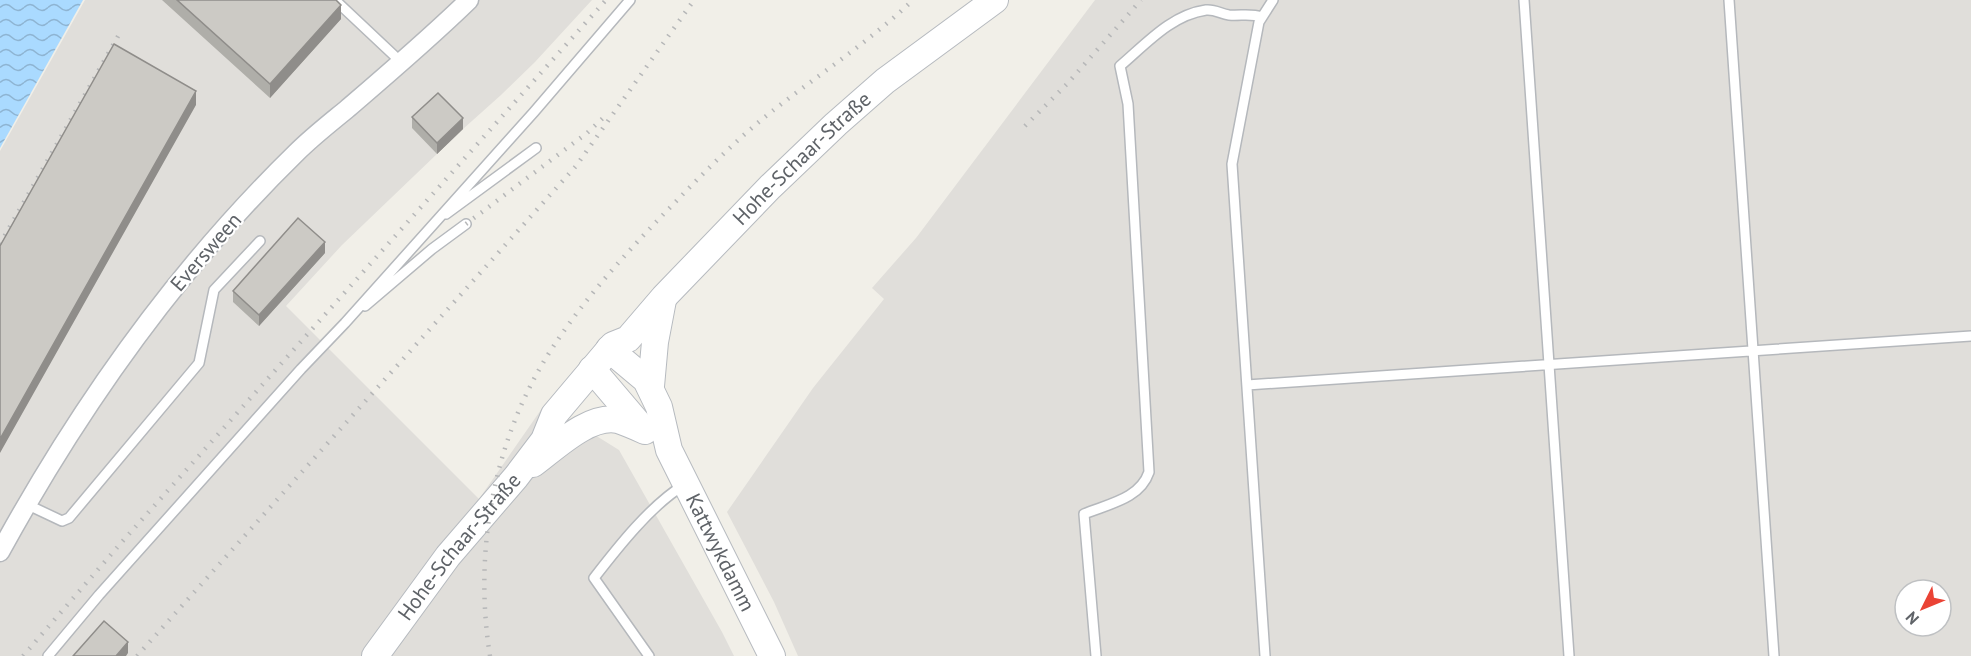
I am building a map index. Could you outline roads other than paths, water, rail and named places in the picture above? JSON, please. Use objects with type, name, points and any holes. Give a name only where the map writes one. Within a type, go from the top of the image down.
[{"type":"main road","name":"Hohe-Schaar-Straße","points":[[375,656],[448,556],[516,477],[544,440],[554,415],[598,375],[664,297],[770,187],[836,124],[885,81],[995,0]]},
{"type":"main road","points":[[651,386],[655,342],[664,297]]},
{"type":"main road","name":"Kattwykdamm","points":[[619,349],[651,386],[659,407],[669,450],[772,656]]},
{"type":"main road","name":"Kattwykdamm","points":[[598,375],[645,431],[669,450]]},
{"type":"main road","points":[[516,477],[578,431],[596,422],[619,421],[645,431]]},
{"type":"street","name":"Eversween","points":[[0,552],[83,414],[130,345],[186,272],[297,152],[469,0]]},
{"type":"lane","points":[[335,0],[401,62]]},
{"type":"lane","points":[[48,656],[99,595],[534,112],[630,0]]},
{"type":"lane","points":[[1265,656],[1232,164],[1256,33],[1259,22],[1273,0]]},
{"type":"lane","points":[[1524,0],[1569,656]]},
{"type":"lane","points":[[1729,0],[1774,656]]},
{"type":"lane","points":[[1096,656],[1084,514],[1138,491],[1149,472],[1128,104],[1120,66],[1182,16],[1208,9],[1229,15],[1251,14],[1262,17]]},
{"type":"lane","points":[[430,226],[536,148]]},
{"type":"lane","points":[[345,323],[432,249],[466,224]]},
{"type":"lane","points":[[27,504],[62,521],[69,518],[199,363],[214,290],[260,241]]},
{"type":"lane","points":[[1246,385],[1971,336]]},
{"type":"lane","points":[[649,656],[594,578],[649,515],[672,492],[686,483]]},
{"type":"water","points":[[0,0],[83,0],[0,148]]},
{"type":"railway","points":[[23,656],[121,543],[606,0]]},
{"type":"railway","points":[[137,656],[576,166],[694,0]]},
{"type":"railway","points":[[490,656],[485,616],[484,575],[493,494],[503,454],[517,416],[534,379],[555,344],[590,296],[616,266],[720,157],[760,121],[876,32],[913,0]]},
{"type":"railway","points":[[1025,126],[1067,84],[1141,0]]},
{"type":"railway","points":[[0,244],[121,31]]},
{"type":"railway","points":[[466,224],[587,133],[604,117]]}]
